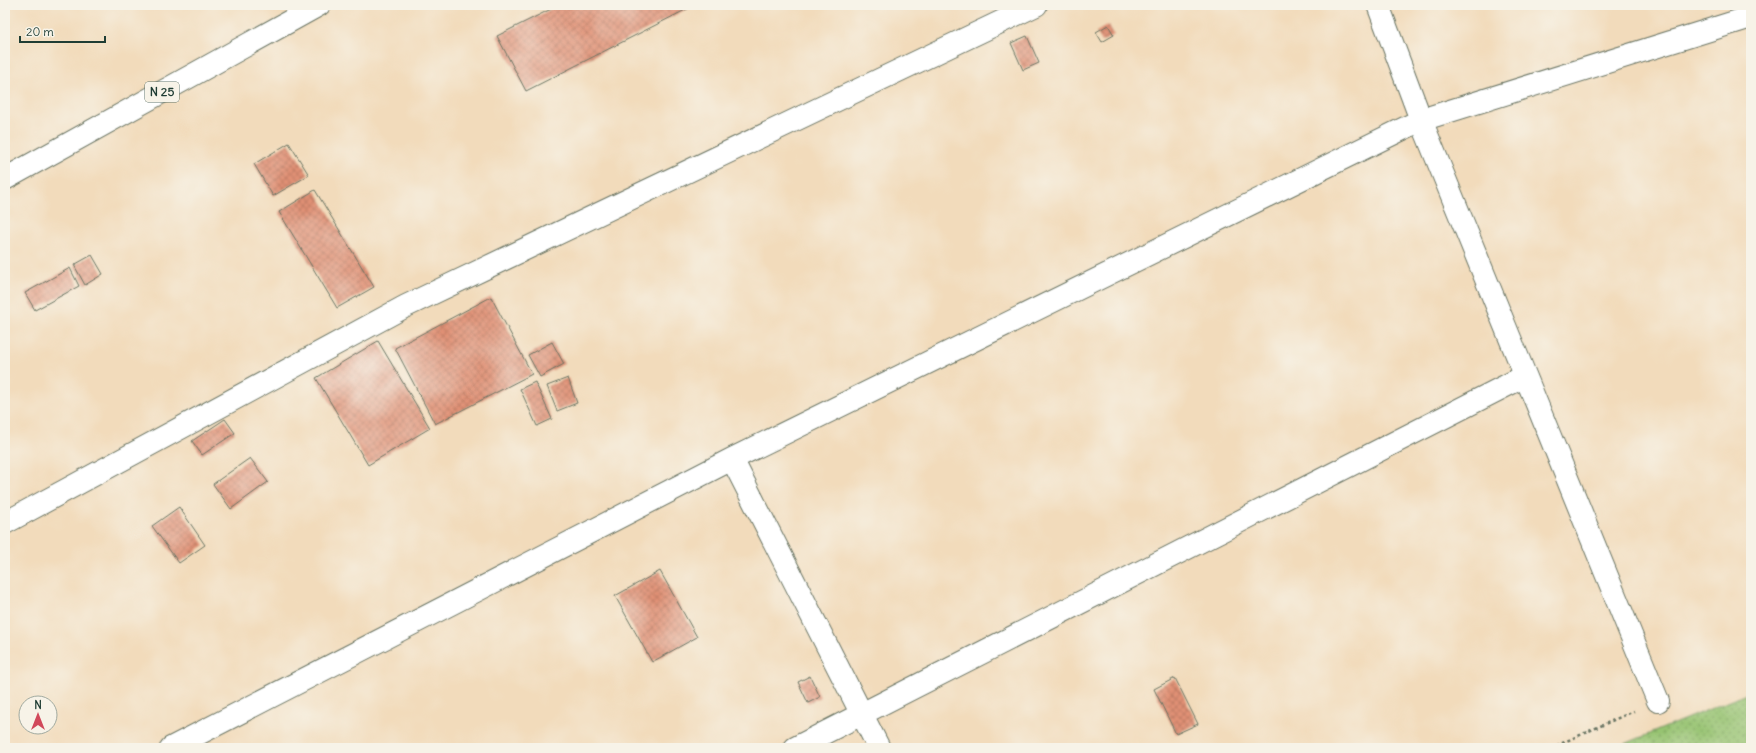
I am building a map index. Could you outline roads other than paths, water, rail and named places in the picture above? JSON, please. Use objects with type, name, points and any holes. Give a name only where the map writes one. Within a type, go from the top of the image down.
[{"type":"street","name":"N 25","points":[[5,179],[318,5]]},
{"type":"street","points":[[5,524],[406,306],[1036,5]]},
{"type":"street","points":[[1378,5],[1421,120],[1658,701]]},
{"type":"street","points":[[171,748],[732,459],[1421,120],[1751,17]]},
{"type":"street","points":[[795,748],[1525,376]]},
{"type":"street","points":[[732,459],[879,748]]}]
